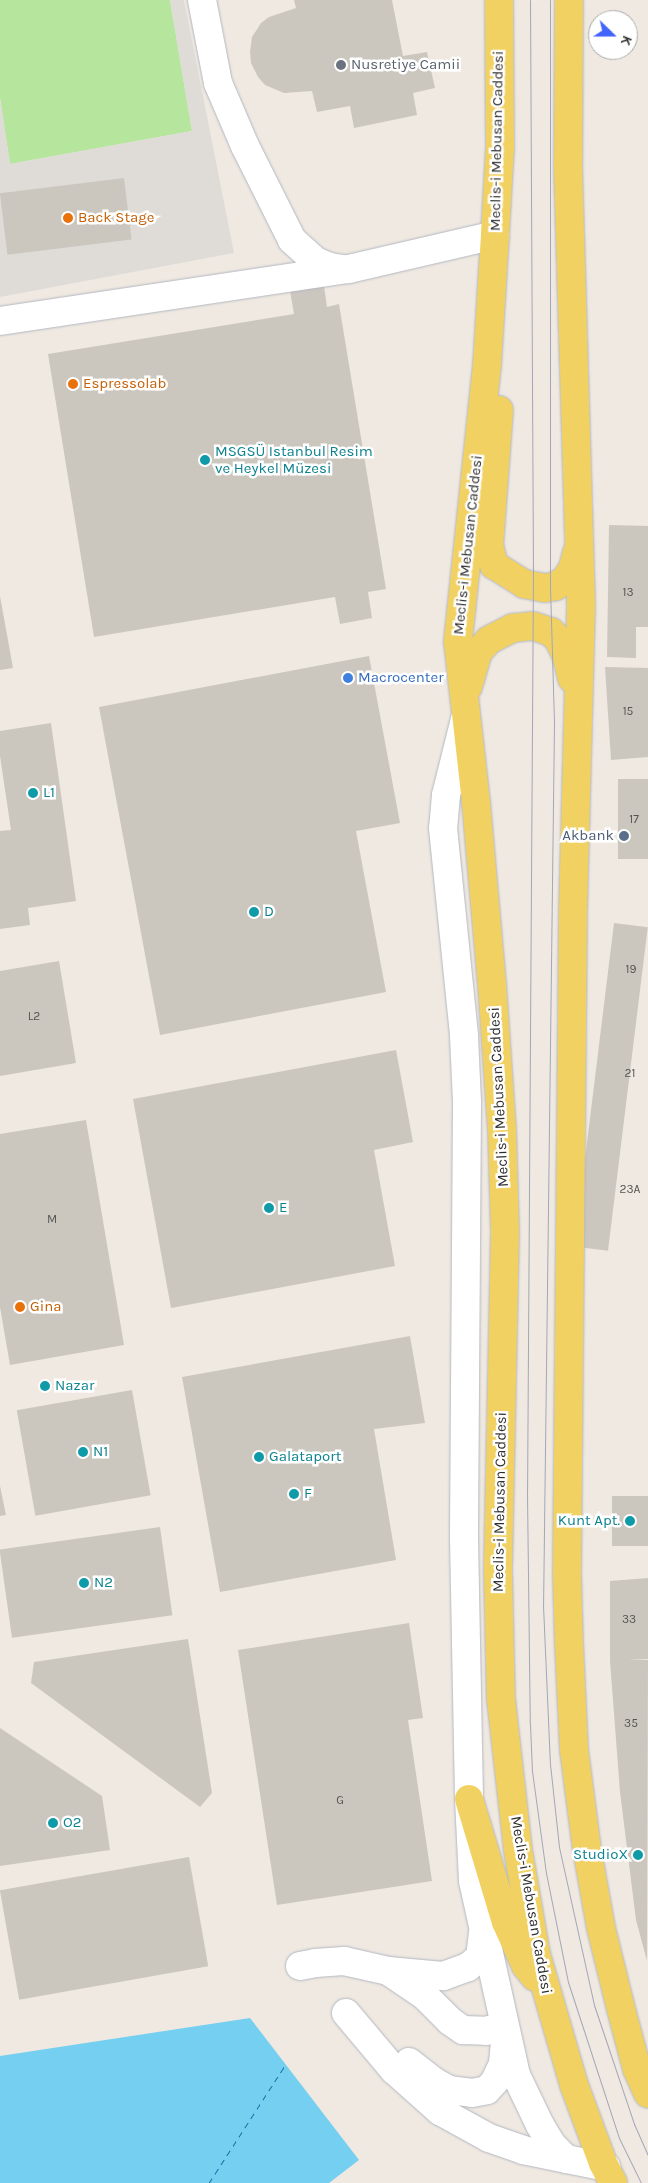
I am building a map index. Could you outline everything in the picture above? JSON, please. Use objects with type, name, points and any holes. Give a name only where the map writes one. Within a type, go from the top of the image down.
[{"type":"main road","name":"Meclis-i Mebusan Caddesi","points":[[499,0],[500,147],[487,365],[458,642],[492,984],[502,1139],[505,1243],[498,1571],[501,1699],[518,1850],[536,1954],[574,2085],[609,2175]]},
{"type":"main road","points":[[569,0],[568,166],[581,606],[573,912],[567,1564],[574,1741],[587,1850],[601,1928],[637,2069],[648,2094]]},
{"type":"main road","points":[[487,365],[497,394],[499,414],[489,545],[494,565],[524,584],[538,588],[556,586],[566,579],[573,568],[578,541]]},
{"type":"main road","points":[[466,713],[468,681],[478,652],[488,640],[502,631],[533,626],[545,629],[559,640],[567,657],[578,717]]},
{"type":"main road","points":[[469,1799],[514,1944],[526,1966],[545,1989]]},
{"type":"lane","points":[[202,0],[218,83],[245,146],[292,240],[315,261],[330,267],[349,269]]},
{"type":"lane","points":[[0,321],[349,269],[495,235]]},
{"type":"lane","points":[[466,713],[446,795],[443,828],[464,1036],[468,1103],[464,1538],[469,1799],[474,1881],[483,1932],[516,2075],[524,2096],[552,2145],[566,2159]]},
{"type":"lane","points":[[300,1966],[315,1962],[344,1961],[388,1971],[443,1976],[468,1967],[480,1958],[483,1932]]},
{"type":"lane","points":[[388,1971],[426,1996],[450,2021],[463,2030],[505,2031]]},
{"type":"lane","points":[[505,2031],[502,2064],[495,2081],[487,2090],[472,2093],[449,2090],[433,2081],[346,2013],[394,2070],[440,2111],[489,2138],[523,2150],[566,2159],[609,2175]]},
{"type":"green space","points":[[0,0],[170,0],[192,131],[10,164],[0,98]]},
{"type":"shaded area","points":[[170,0],[184,0],[234,253],[0,297],[0,98],[10,164],[192,131]]},
{"type":"water","points":[[250,2018],[359,2160],[329,2183],[0,2183],[0,2056]]},
{"type":"building","name":"Nusretiye Camii","points":[[294,0],[392,0],[403,56],[427,52],[435,88],[413,93],[417,115],[354,128],[350,106],[317,112],[312,91],[284,93],[265,85],[258,77],[251,63],[252,37],[261,23],[269,17],[296,8]]},
{"type":"building","name":"Back Stage","points":[[124,178],[132,240],[7,255],[0,193]]},
{"type":"building","points":[[323,279],[327,307],[339,304],[386,589],[368,592],[372,618],[340,624],[335,597],[94,637],[48,354],[294,314],[289,285]]},
{"type":"building","points":[[609,525],[648,526],[648,627],[636,627],[636,658],[607,657]]},
{"type":"building","points":[[0,596],[13,668],[0,670]]},
{"type":"building","name":"D","points":[[369,656],[400,823],[356,831],[386,992],[160,1035],[99,707]]},
{"type":"building","points":[[605,667],[648,668],[648,757],[611,760]]},
{"type":"building","name":"L1","points":[[51,723],[76,901],[28,908],[30,925],[0,929],[0,831],[11,830],[0,756],[0,731]]},
{"type":"building","points":[[618,779],[648,779],[648,859],[618,859]]},
{"type":"building","points":[[614,923],[648,927],[608,1251],[574,1247]]},
{"type":"building","points":[[59,961],[76,1063],[0,1076],[0,971]]},
{"type":"building","name":"E","points":[[396,1050],[413,1142],[374,1150],[395,1266],[171,1308],[133,1099]]},
{"type":"building","points":[[86,1120],[124,1345],[10,1365],[0,1307],[0,1134]]},
{"type":"building","name":"F","points":[[410,1336],[425,1423],[374,1429],[396,1560],[220,1592],[182,1377]]},
{"type":"building","name":"N1","points":[[132,1390],[151,1495],[35,1516],[17,1410]]},
{"type":"building","points":[[0,1486],[6,1515],[0,1516]]},
{"type":"building","name":"Kunt Apt.","points":[[612,1496],[648,1496],[648,1546],[612,1546]]},
{"type":"building","name":"N2","points":[[160,1527],[172,1615],[12,1638],[0,1549]]},
{"type":"building","points":[[648,1578],[648,1659],[628,1660],[648,1660],[647,1961],[636,1920],[620,1792],[610,1661],[610,1581]]},
{"type":"building","points":[[409,1623],[423,1718],[408,1720],[432,1881],[277,1905],[238,1650]]},
{"type":"building","points":[[188,1639],[212,1793],[200,1807],[31,1683],[34,1662]]},
{"type":"building","name":"O2","points":[[0,1728],[102,1796],[110,1850],[0,1866]]},
{"type":"building","points":[[189,1857],[208,1966],[19,2000],[0,1890]]},
{"type":"ferry route","points":[[209,2183],[286,2064]]},
{"type":"tram line","points":[[530,0],[533,571],[527,1494],[532,1771],[546,1873],[568,1982],[619,2138],[641,2183]]},
{"type":"tram line","points":[[550,0],[550,587],[554,723],[543,1605],[550,1764],[559,1847],[594,2005],[634,2124],[648,2156]]},
{"type":"place","name":"Nusretiye Camii","points":[[341,65]]},
{"type":"place","name":"Back Stage","points":[[68,218]]},
{"type":"place","name":"Espressolab","points":[[73,384]]},
{"type":"place","name":"MSGSÜ Istanbul Resim ve Heykel Müzesi","points":[[205,460]]},
{"type":"place","name":"Macrocenter","points":[[348,678]]},
{"type":"place","name":"L1","points":[[33,793]]},
{"type":"place","name":"Akbank","points":[[624,836]]},
{"type":"place","name":"D","points":[[254,912]]},
{"type":"place","name":"E","points":[[269,1208]]},
{"type":"place","name":"Gina","points":[[20,1307]]},
{"type":"place","name":"Nazar","points":[[45,1386]]},
{"type":"place","name":"N1","points":[[83,1452]]},
{"type":"place","name":"Galataport","points":[[259,1457]]},
{"type":"place","name":"F","points":[[294,1494]]},
{"type":"place","name":"Kunt Apt.","points":[[630,1521]]},
{"type":"place","name":"N2","points":[[84,1583]]},
{"type":"place","name":"O2","points":[[53,1823]]},
{"type":"place","name":"StudioX","points":[[638,1855]]}]
